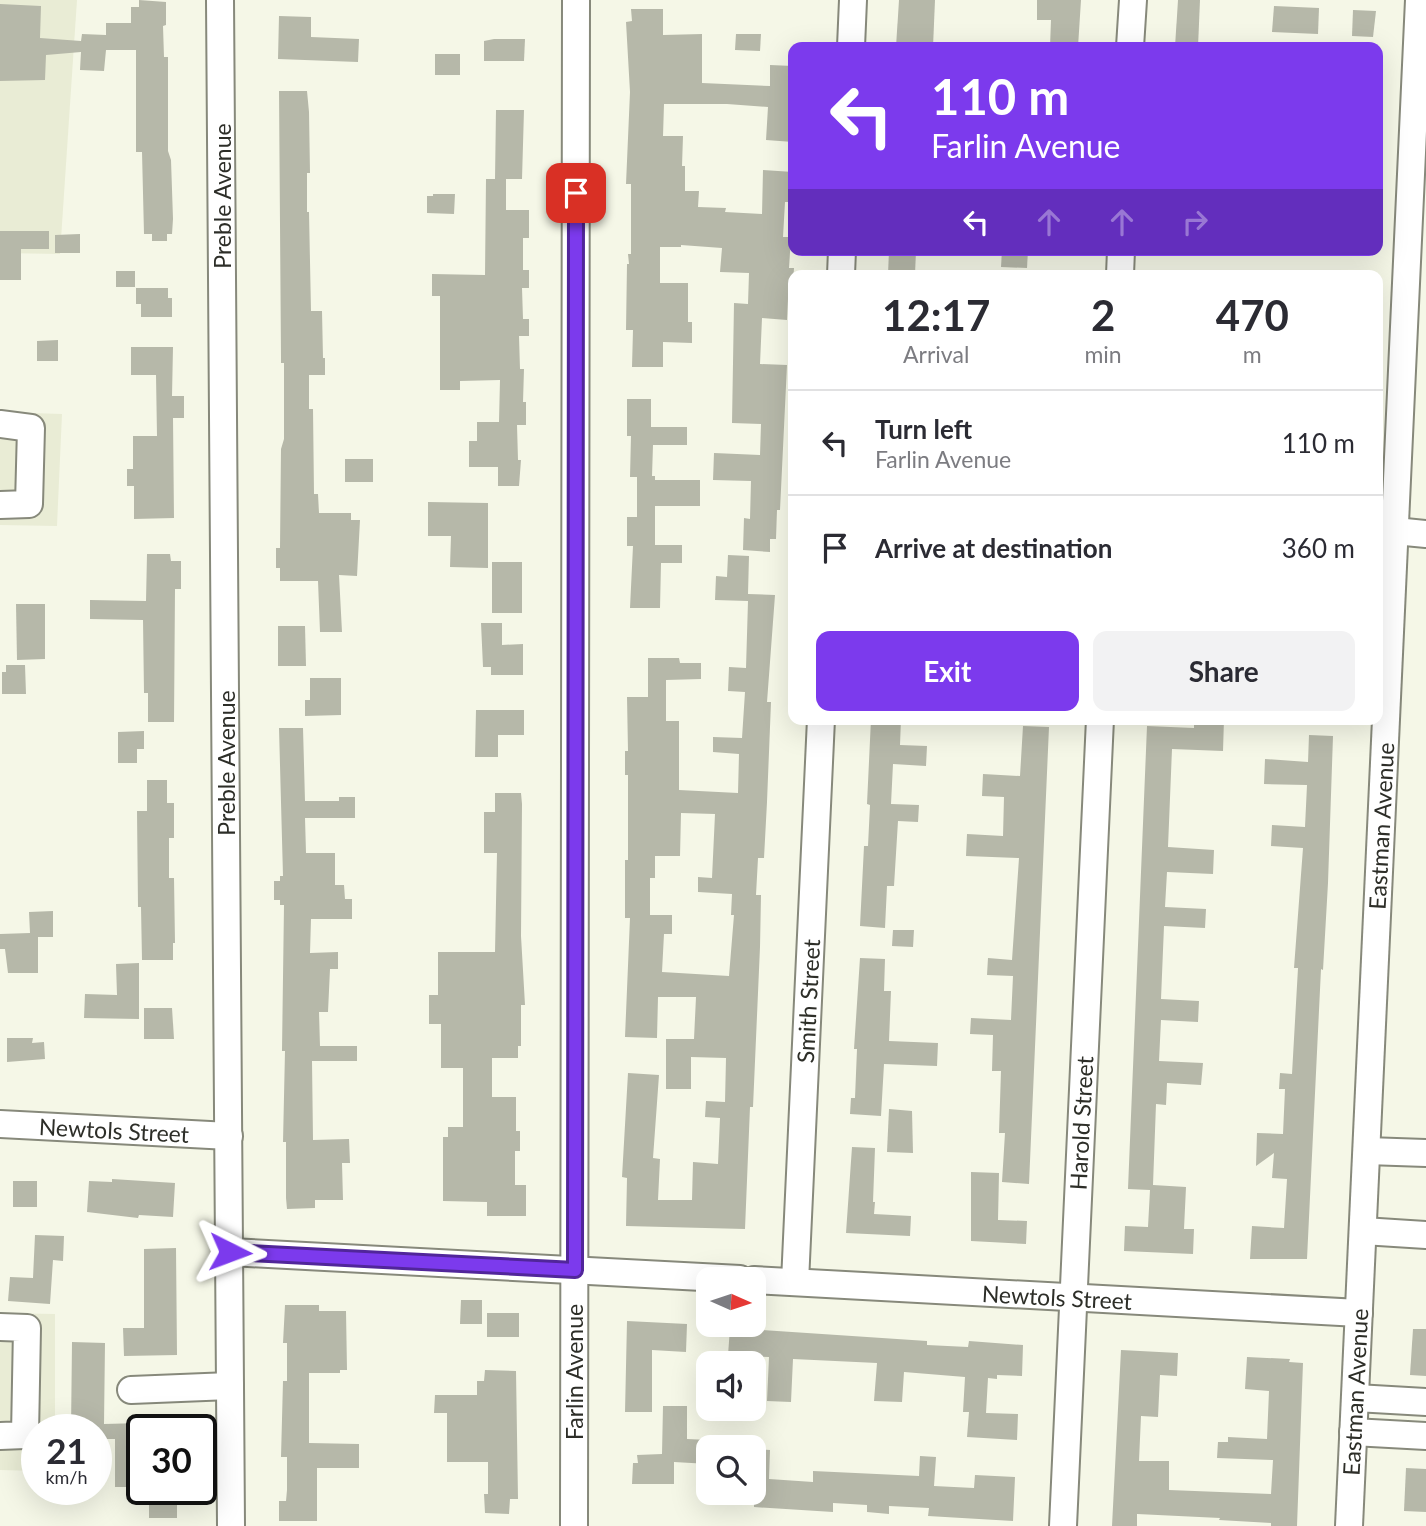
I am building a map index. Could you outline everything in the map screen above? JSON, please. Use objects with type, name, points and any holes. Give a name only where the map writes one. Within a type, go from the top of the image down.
[{"type":"street","name":"Preble Avenue","points":[[220,0],[231,1526]]},
{"type":"street","name":"Farlin Avenue","points":[[574,1526],[576,0]]},
{"type":"street","points":[[851,42],[853,0]]},
{"type":"street","points":[[1130,42],[1133,0]]},
{"type":"street","name":"Eastman Avenue","points":[[1349,1526],[1395,531],[1415,325],[1419,0]]},
{"type":"street","points":[[0,424],[31,428],[29,504],[0,505]]},
{"type":"street","points":[[1395,531],[1426,534]]},
{"type":"street","name":"Smith Street","points":[[795,1282],[821,725]]},
{"type":"street","name":"Harold Street","points":[[1063,1526],[1100,725]]},
{"type":"street","name":"Newtols Street","points":[[0,1124],[229,1136]]},
{"type":"street","points":[[1367,1151],[1426,1153]]},
{"type":"street","points":[[1363,1231],[1426,1235]]},
{"type":"street","points":[[230,1252],[696,1277]]},
{"type":"street","name":"Newtols Street","points":[[766,1281],[1359,1313]]},
{"type":"street","points":[[0,1327],[27,1328],[25,1435],[0,1436]]},
{"type":"street","points":[[131,1390],[230,1386]]},
{"type":"street","points":[[1353,1432],[1413,1435],[1414,1401],[1356,1398]]},
{"type":"shaded area","points":[[0,0],[77,0],[60,254],[0,253]]},
{"type":"shaded area","points":[[0,412],[62,414],[57,526],[0,525]]},
{"type":"shaded area","points":[[0,1313],[55,1314],[55,1414],[21,1414],[21,1471],[0,1470]]},
{"type":"building","points":[[139,0],[166,2],[166,25],[163,26],[164,57],[168,57],[168,151],[171,160],[173,219],[172,234],[167,234],[167,241],[152,241],[152,234],[144,234],[142,152],[136,152],[136,50],[106,50],[104,71],[80,70],[81,52],[46,55],[45,80],[0,81],[0,4],[41,6],[40,38],[81,41],[82,34],[106,35],[106,23],[131,23],[131,7],[139,7]]},
{"type":"building","points":[[899,0],[935,0],[933,42],[896,42]]},
{"type":"building","points":[[1037,0],[1081,0],[1078,42],[1050,42],[1051,20],[1037,20]]},
{"type":"building","points":[[1178,0],[1200,0],[1198,42],[1175,42]]},
{"type":"building","points":[[1274,6],[1319,8],[1318,34],[1272,32]]},
{"type":"building","points":[[631,9],[663,9],[663,35],[702,34],[702,83],[770,86],[770,65],[788,66],[788,142],[766,140],[768,107],[664,104],[663,136],[683,136],[685,191],[699,191],[698,207],[762,214],[763,170],[788,172],[788,202],[785,202],[783,237],[788,237],[789,268],[794,268],[788,270],[787,320],[762,318],[760,364],[787,365],[780,510],[777,510],[776,539],[770,539],[770,552],[743,550],[744,518],[750,519],[751,481],[713,480],[714,453],[760,455],[761,424],[732,423],[734,303],[748,304],[749,273],[720,272],[722,248],[681,245],[660,247],[660,283],[688,283],[688,322],[692,322],[692,343],[663,342],[663,367],[632,367],[633,330],[626,330],[627,264],[628,254],[631,254],[631,184],[626,184],[630,92],[626,22],[632,21]]},
{"type":"building","points":[[1353,10],[1376,11],[1373,37],[1352,36]]},
{"type":"building","points":[[279,16],[311,17],[311,37],[359,39],[358,62],[278,59]]},
{"type":"building","points":[[736,34],[761,34],[760,51],[735,50]]},
{"type":"building","points":[[525,39],[524,61],[484,61],[484,41]]},
{"type":"building","points":[[435,54],[460,54],[460,75],[435,75]]},
{"type":"building","points":[[279,91],[307,91],[309,112],[310,173],[307,173],[307,212],[311,311],[322,311],[325,358],[325,375],[309,375],[309,409],[313,409],[314,494],[318,494],[319,513],[351,513],[351,520],[360,520],[357,576],[339,575],[342,632],[320,632],[318,581],[280,581],[280,568],[276,568],[276,548],[280,548],[281,449],[284,439]]},
{"type":"building","points":[[496,110],[524,110],[522,179],[506,179],[506,210],[529,210],[529,238],[523,238],[523,270],[529,270],[529,288],[522,288],[523,319],[529,319],[529,336],[519,336],[520,369],[524,369],[523,402],[526,402],[526,425],[517,425],[518,460],[521,460],[519,486],[498,486],[498,467],[469,467],[469,441],[477,441],[477,422],[499,422],[500,380],[460,381],[460,390],[440,390],[440,296],[432,296],[432,274],[485,275],[486,179],[495,179]]},
{"type":"building","points":[[455,194],[454,214],[427,213],[427,196]]},
{"type":"building","points":[[0,231],[49,231],[49,249],[21,249],[21,280],[0,280]]},
{"type":"building","points":[[80,234],[80,253],[55,253],[55,235]]},
{"type":"building","points":[[889,256],[916,256],[915,270],[888,270]]},
{"type":"building","points":[[1002,256],[1028,256],[1027,268],[1001,267]]},
{"type":"building","points":[[116,271],[135,271],[135,287],[116,287]]},
{"type":"building","points":[[136,288],[168,288],[168,298],[172,298],[172,317],[141,317],[141,304],[136,304]]},
{"type":"building","points":[[58,340],[58,361],[37,361],[37,341]]},
{"type":"building","points":[[131,347],[173,347],[172,396],[184,396],[184,418],[173,418],[174,518],[134,519],[134,486],[127,486],[127,469],[133,469],[133,436],[157,436],[156,375],[131,375]]},
{"type":"building","points":[[627,399],[651,399],[651,427],[687,427],[687,445],[653,445],[652,476],[655,476],[655,480],[700,480],[700,506],[655,506],[655,545],[682,545],[682,563],[661,563],[660,608],[630,608],[633,546],[627,546],[627,517],[637,517],[637,477],[630,477],[631,436],[627,436]]},
{"type":"building","points":[[345,459],[373,459],[373,482],[345,482]]},
{"type":"building","points":[[428,502],[488,503],[488,568],[450,567],[451,536],[428,536]]},
{"type":"building","points":[[147,554],[170,554],[171,561],[181,561],[181,589],[175,589],[174,722],[148,722],[148,693],[144,693],[143,620],[90,619],[90,600],[146,601]]},
{"type":"building","points":[[728,555],[749,556],[748,594],[775,595],[767,702],[771,702],[764,858],[758,858],[756,895],[761,895],[760,947],[745,1229],[626,1226],[627,1178],[622,1177],[628,1073],[659,1075],[653,1158],[660,1159],[658,1200],[692,1200],[693,1162],[718,1164],[720,1118],[705,1117],[706,1101],[725,1102],[726,1058],[691,1057],[691,1089],[666,1089],[666,1039],[694,1039],[696,997],[658,997],[657,1038],[625,1037],[630,918],[625,918],[628,775],[625,775],[625,751],[628,751],[627,697],[648,697],[648,658],[679,658],[680,663],[701,663],[701,679],[666,680],[666,721],[679,721],[679,790],[738,793],[739,754],[713,752],[713,737],[742,738],[745,692],[728,691],[729,667],[746,668],[748,601],[715,600],[716,576],[727,577]],"holes":[[[681,813],[715,814],[712,878],[698,877],[698,892],[732,894],[731,915],[734,915],[729,976],[662,972],[664,934],[672,934],[672,915],[650,915],[650,878],[655,878],[655,856],[680,856]]]},
{"type":"building","points":[[492,562],[522,562],[522,613],[492,613]]},
{"type":"building","points":[[16,604],[45,604],[45,659],[17,660]]},
{"type":"building","points":[[481,623],[502,623],[502,645],[523,644],[523,675],[491,675],[491,667],[483,667]]},
{"type":"building","points":[[278,626],[305,626],[306,666],[278,666]]},
{"type":"building","points":[[6,665],[25,665],[26,694],[2,694],[2,672],[6,672]]},
{"type":"building","points":[[310,678],[341,678],[341,715],[305,716],[305,700],[310,700]]},
{"type":"building","points":[[476,710],[524,710],[524,735],[498,735],[498,757],[475,757]]},
{"type":"building","points":[[871,725],[901,725],[900,745],[927,746],[926,766],[893,764],[891,804],[919,805],[918,822],[898,821],[894,886],[887,886],[885,928],[860,926],[864,846],[868,846],[870,805],[867,804]]},
{"type":"building","points":[[1194,725],[1224,725],[1223,751],[1172,749],[1168,847],[1214,850],[1213,874],[1167,872],[1165,907],[1206,909],[1205,928],[1164,926],[1161,999],[1199,1001],[1198,1022],[1161,1020],[1159,1061],[1203,1063],[1201,1085],[1167,1083],[1166,1105],[1156,1104],[1153,1185],[1186,1187],[1184,1229],[1194,1229],[1193,1254],[1124,1251],[1125,1226],[1148,1227],[1150,1190],[1128,1189],[1147,726],[1194,728]]},
{"type":"building","points":[[1023,726],[1049,727],[1029,1184],[1002,1182],[1005,1133],[999,1133],[1001,1071],[992,1071],[993,1035],[970,1034],[971,1018],[1011,1020],[1013,976],[987,975],[988,958],[1012,960],[1019,858],[966,856],[967,834],[1003,836],[1004,797],[982,796],[983,774],[1020,776]]},
{"type":"building","points":[[279,728],[303,728],[305,801],[339,801],[339,797],[355,797],[355,818],[305,818],[306,853],[335,853],[335,885],[344,885],[345,899],[352,899],[352,919],[311,919],[310,953],[338,952],[338,969],[330,969],[328,1012],[319,1012],[320,1046],[357,1046],[357,1061],[312,1061],[313,1140],[349,1139],[350,1163],[342,1163],[343,1200],[315,1200],[315,1208],[287,1209],[286,1198],[286,1142],[283,1142],[285,1051],[282,1051],[284,905],[280,905],[280,900],[274,900],[274,881],[280,881],[280,876],[283,876]]},
{"type":"building","points":[[144,731],[144,749],[137,749],[137,763],[118,763],[118,732]]},
{"type":"building","points":[[1309,735],[1333,736],[1328,883],[1323,970],[1321,969],[1307,1259],[1250,1259],[1252,1226],[1284,1228],[1287,1179],[1272,1178],[1274,1153],[1256,1166],[1257,1133],[1283,1134],[1285,1089],[1279,1089],[1280,1073],[1292,1074],[1298,968],[1294,968],[1303,848],[1271,846],[1272,825],[1305,827],[1307,785],[1264,784],[1265,759],[1308,762]]},
{"type":"building","points":[[147,780],[167,780],[167,803],[174,803],[174,838],[169,838],[169,878],[174,878],[173,960],[142,960],[141,907],[138,907],[137,811],[147,811]]},
{"type":"building","points":[[495,793],[521,793],[522,804],[521,936],[525,1005],[521,1005],[521,1046],[518,1046],[518,1058],[492,1058],[492,1097],[516,1097],[516,1131],[520,1131],[520,1151],[515,1151],[515,1185],[526,1185],[526,1216],[487,1216],[487,1202],[443,1201],[443,1137],[448,1137],[448,1127],[463,1127],[463,1068],[441,1068],[441,1024],[429,1024],[429,995],[438,995],[438,952],[495,952],[497,853],[484,853],[484,812],[495,812]]},
{"type":"building","points":[[53,911],[53,937],[38,937],[38,973],[8,973],[5,949],[0,949],[0,934],[30,933],[29,912]]},
{"type":"building","points":[[893,930],[914,930],[913,947],[892,946]]},
{"type":"building","points":[[860,958],[885,959],[884,991],[891,991],[889,1041],[938,1043],[937,1066],[884,1064],[881,1116],[850,1114],[851,1098],[855,1098],[857,1049],[854,1049]]},
{"type":"building","points":[[139,963],[139,1019],[84,1018],[85,994],[117,995],[116,964]]},
{"type":"building","points":[[144,1008],[172,1008],[174,1039],[144,1039]]},
{"type":"building","points":[[7,1038],[33,1038],[32,1043],[44,1042],[45,1059],[7,1062]]},
{"type":"building","points":[[889,1109],[912,1111],[913,1153],[887,1152]]},
{"type":"building","points":[[852,1147],[875,1148],[874,1214],[911,1216],[910,1236],[846,1233]]},
{"type":"building","points":[[971,1172],[999,1173],[998,1220],[1027,1221],[1026,1244],[971,1241]]},
{"type":"building","points":[[112,1179],[175,1183],[173,1217],[139,1215],[138,1218],[87,1212],[89,1181],[112,1182]]},
{"type":"building","points":[[13,1181],[37,1181],[37,1207],[13,1207]]},
{"type":"building","points":[[35,1235],[64,1236],[63,1261],[53,1260],[50,1304],[8,1301],[10,1277],[33,1278]]},
{"type":"building","points":[[176,1248],[177,1355],[124,1356],[123,1328],[144,1328],[144,1249]]},
{"type":"building","points":[[461,1300],[482,1300],[482,1324],[460,1324]]},
{"type":"building","points":[[285,1305],[319,1305],[319,1311],[346,1311],[347,1370],[340,1370],[340,1373],[309,1373],[309,1443],[359,1444],[359,1468],[317,1468],[317,1521],[279,1521],[279,1501],[286,1501],[287,1490],[287,1457],[281,1457],[283,1381],[287,1381],[287,1343],[283,1343]]},
{"type":"building","points":[[487,1313],[519,1313],[519,1337],[487,1337]]},
{"type":"building","points":[[627,1321],[687,1324],[686,1352],[652,1350],[652,1412],[625,1412]]},
{"type":"building","points":[[1413,1329],[1426,1329],[1426,1376],[1410,1375]]},
{"type":"building","points":[[766,1330],[927,1341],[927,1345],[968,1347],[969,1341],[1023,1345],[1022,1376],[997,1375],[997,1379],[988,1378],[986,1413],[1018,1414],[1017,1440],[967,1437],[969,1412],[963,1412],[965,1377],[904,1372],[902,1402],[874,1401],[877,1363],[793,1359],[791,1402],[767,1401],[769,1357],[766,1357],[766,1351],[728,1351],[729,1337],[766,1337]]},
{"type":"building","points":[[72,1342],[105,1343],[104,1414],[71,1414]]},
{"type":"building","points":[[1121,1350],[1178,1353],[1177,1376],[1160,1375],[1158,1417],[1141,1416],[1139,1461],[1169,1461],[1169,1490],[1271,1494],[1273,1460],[1217,1458],[1218,1442],[1228,1442],[1228,1437],[1267,1439],[1269,1391],[1245,1389],[1247,1357],[1290,1359],[1289,1362],[1303,1363],[1297,1526],[1271,1526],[1271,1523],[1219,1520],[1220,1518],[1137,1514],[1137,1526],[1112,1526]]},
{"type":"building","points":[[485,1370],[516,1371],[518,1499],[510,1499],[509,1514],[485,1513],[484,1494],[488,1494],[488,1462],[447,1462],[447,1413],[434,1413],[435,1395],[477,1395],[477,1381],[484,1381]]},
{"type":"building","points":[[663,1406],[687,1406],[687,1439],[696,1439],[696,1463],[674,1462],[674,1484],[632,1484],[633,1463],[638,1463],[637,1455],[662,1454]]},
{"type":"building","points":[[126,1423],[126,1487],[115,1487],[115,1439],[112,1439],[112,1424]]},
{"type":"building","points":[[766,1450],[770,1450],[769,1479],[813,1482],[813,1471],[919,1476],[920,1456],[936,1457],[934,1486],[974,1488],[975,1475],[1015,1477],[1013,1521],[928,1516],[929,1508],[889,1506],[889,1514],[867,1512],[867,1505],[833,1503],[833,1512],[754,1507],[766,1505]]},
{"type":"building","points":[[1406,1468],[1426,1469],[1426,1512],[1404,1511]]},
{"type":"building","points":[[149,1505],[177,1505],[177,1518],[149,1518]]},
{"type":"route","points":[[230,1252],[575,1270],[576,193]]}]
